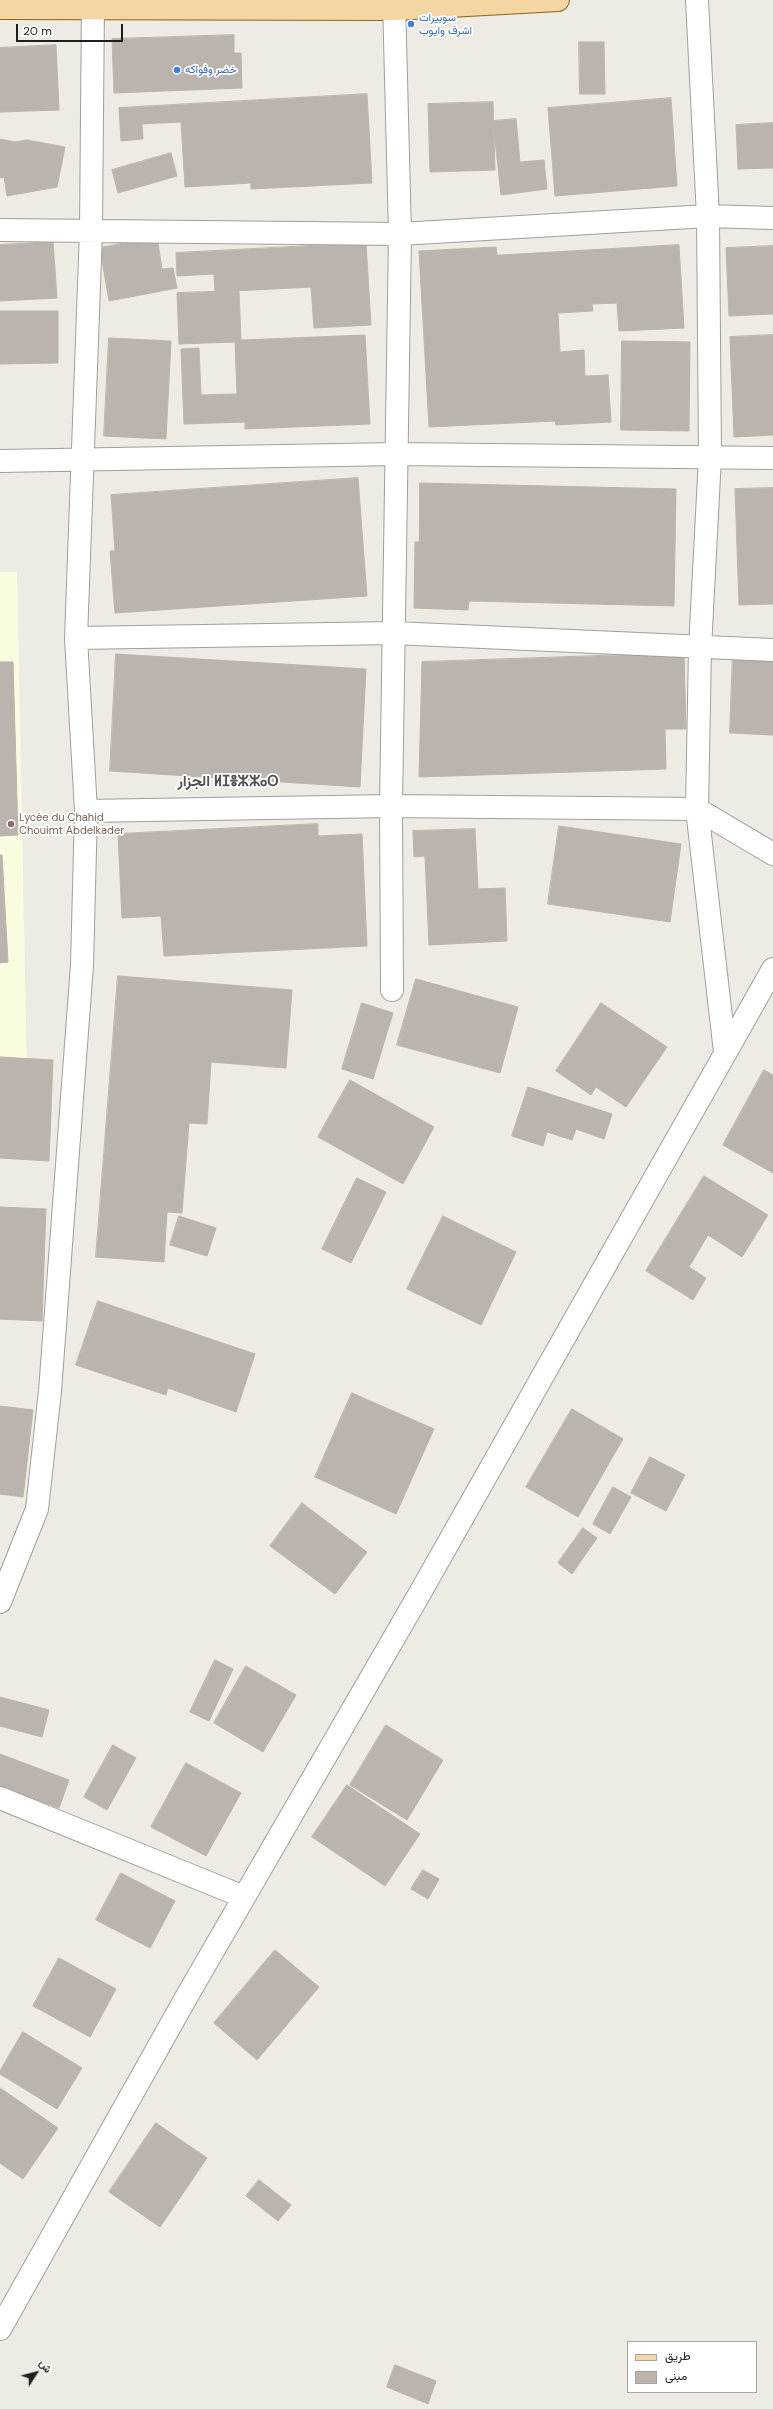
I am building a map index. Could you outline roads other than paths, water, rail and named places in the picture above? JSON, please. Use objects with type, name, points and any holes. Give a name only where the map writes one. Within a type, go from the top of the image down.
[{"type":"main road","points":[[0,8],[93,4],[394,5],[558,0]]},
{"type":"street","points":[[697,0],[708,216],[710,457],[700,648],[697,809],[725,1052]]},
{"type":"street","points":[[0,1602],[37,1509],[50,1392],[82,965],[86,811],[76,638],[91,231],[93,4]]},
{"type":"street","points":[[392,990],[391,806],[400,234],[394,5]]},
{"type":"street","points":[[0,230],[400,234],[708,216],[773,218]]},
{"type":"street","points":[[0,461],[83,458],[396,454],[773,458]]},
{"type":"street","points":[[76,638],[394,633],[700,648],[773,650]]},
{"type":"street","points":[[86,811],[391,806],[697,809],[773,854]]},
{"type":"street","points":[[0,2329],[244,1897],[420,1593],[773,969]]},
{"type":"street","points":[[0,1798],[244,1897]]},
{"type":"place","name":"سوبيرات اشرف وايوب","points":[[411,24]]},
{"type":"place","name":"خضر وفواكه","points":[[177,70]]},
{"type":"place","name":"Lycée du Chahid Chouimt Abdelkader","points":[[11,824]]},
{"type":"district","name":"الجزار ⵍⵊⴻⵣⵣⴰⵔ","points":[[228,782]]}]
